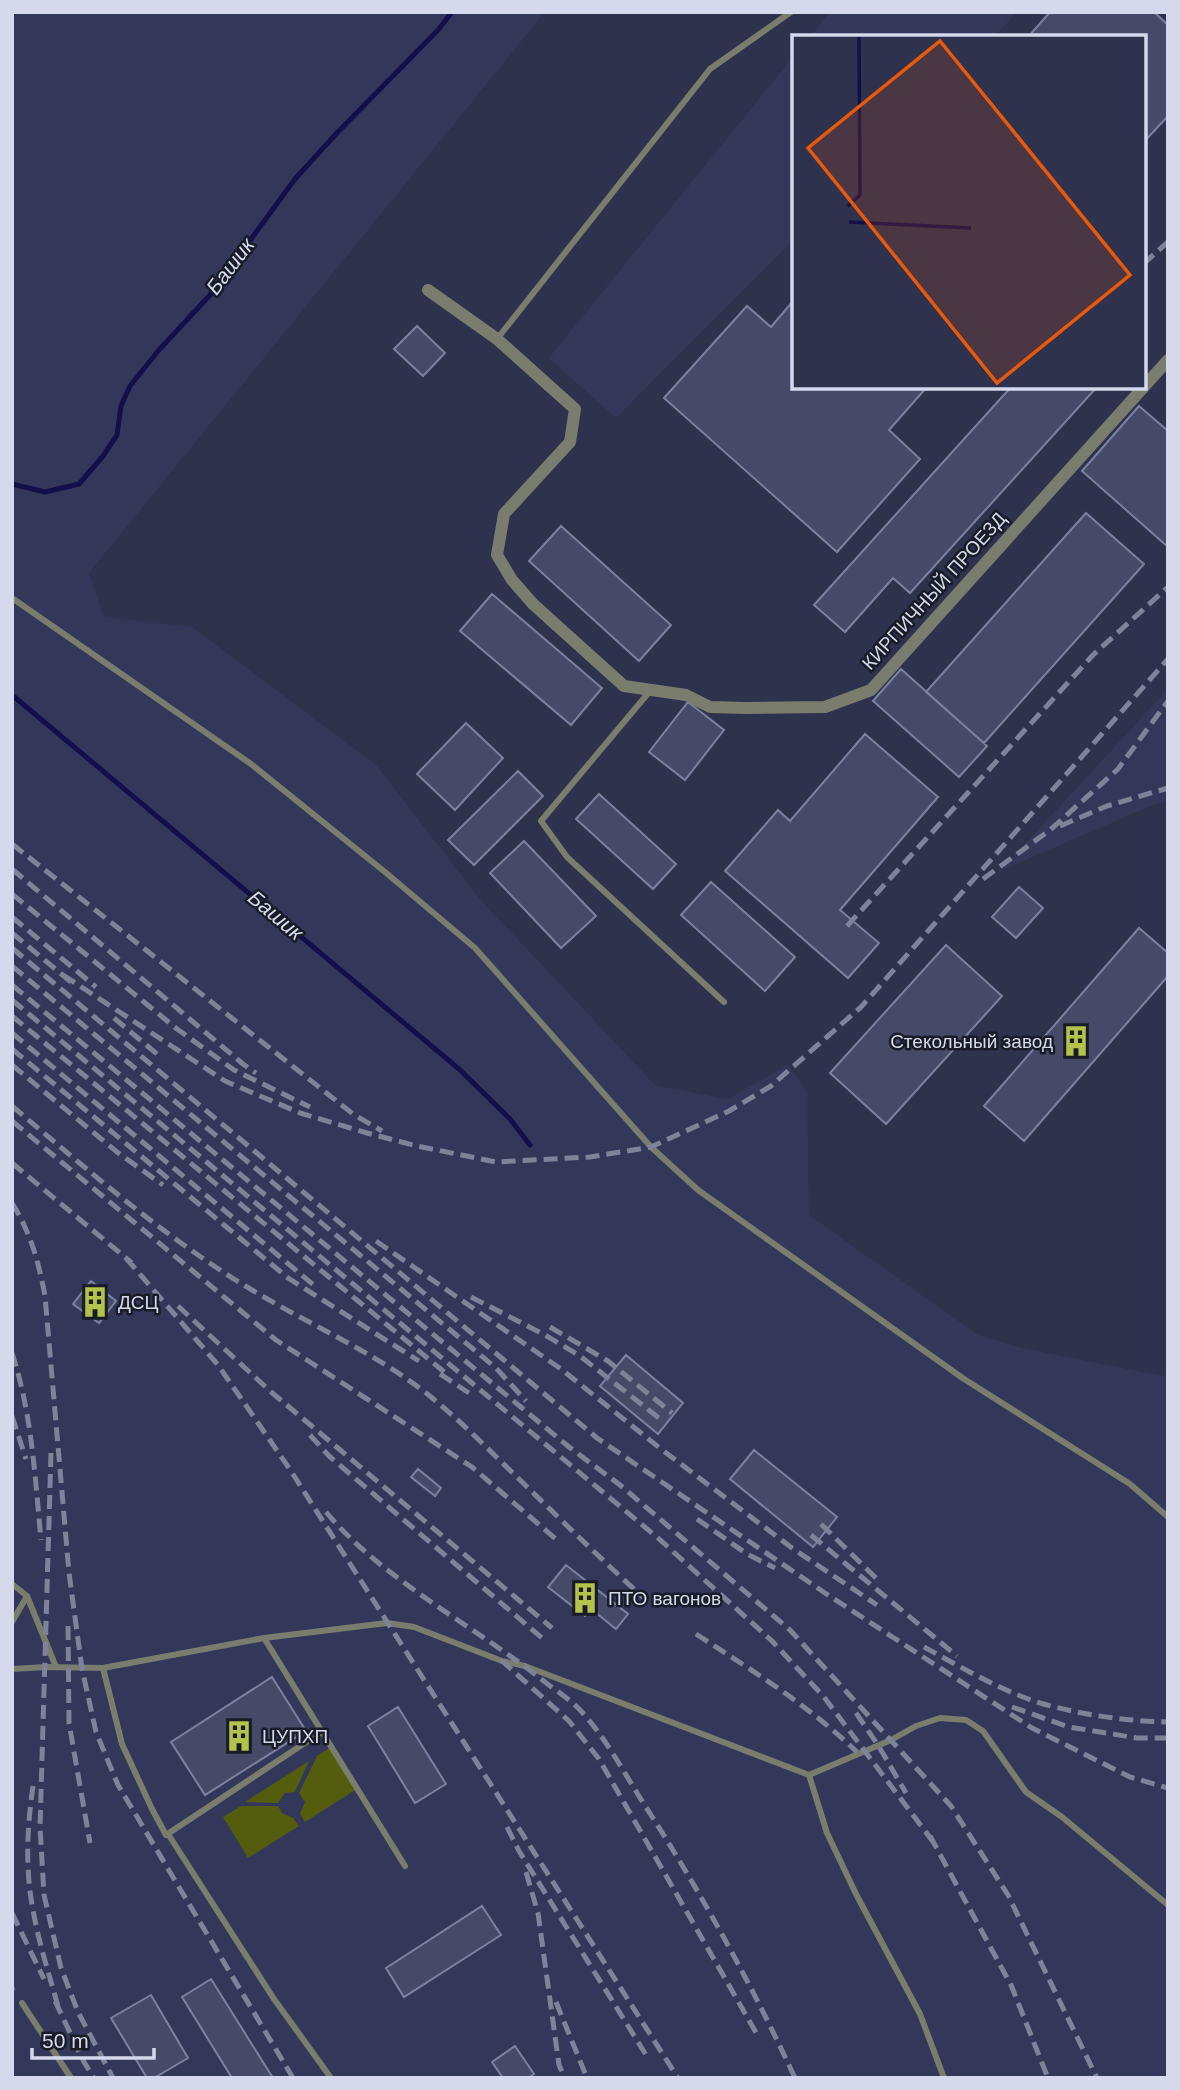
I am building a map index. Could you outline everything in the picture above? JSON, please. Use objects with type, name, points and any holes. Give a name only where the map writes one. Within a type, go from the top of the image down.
[{"type":"street","name":"КИРПИЧНЫЙ ПРОЕЗД","points":[[428,289],[497,339],[575,409],[570,442],[504,514],[497,555],[512,580],[533,604],[624,686],[686,695],[710,707],[825,707],[871,690],[1143,388]]},
{"type":"street","name":"КИРПИЧНЫЙ ПРОЕЗД","points":[[1145,386],[1168,360]]},
{"type":"lane","points":[[497,339],[710,69],[792,12]]},
{"type":"lane","points":[[12,598],[251,764],[475,948],[651,1147],[698,1190],[964,1379],[1129,1484],[1168,1517]]},
{"type":"lane","points":[[652,690],[541,821],[567,857],[724,1002]]},
{"type":"lane","points":[[12,1584],[27,1596],[56,1667]]},
{"type":"lane","points":[[12,1622],[27,1596]]},
{"type":"lane","points":[[12,1669],[103,1668],[264,1638],[387,1623],[414,1627],[502,1661],[525,1666],[809,1775],[891,1740],[916,1726],[940,1718],[966,1720],[983,1731],[1026,1792],[1062,1817],[1168,1905]]},
{"type":"lane","points":[[264,1638],[405,1866]]},
{"type":"lane","points":[[103,1668],[122,1744],[166,1835],[168,1834],[274,2000],[331,2078]]},
{"type":"lane","points":[[168,1834],[323,1731]]},
{"type":"lane","points":[[809,1775],[827,1833],[857,1896],[920,2014],[944,2078]]},
{"type":"lane","points":[[22,2003],[71,2078]]},
{"type":"shaded area","points":[[12,12],[545,12],[89,573],[104,617],[192,627],[377,766],[478,897],[656,1086],[728,1099],[788,1065],[807,1092],[809,1215],[978,1335],[1022,1348],[1168,1377],[1168,2078],[12,2078]]},
{"type":"shaded area","points":[[830,12],[1017,12],[996,35],[812,35]]},
{"type":"shaded area","points":[[792,58],[792,241],[616,418],[549,358]]},
{"type":"shaded area","points":[[1168,689],[1168,801],[1148,807],[1000,871]]},
{"type":"green space","points":[[329,1748],[355,1790],[305,1822],[300,1814],[305,1802],[299,1793],[317,1756]]},
{"type":"green space","points":[[309,1761],[295,1792],[285,1793],[278,1803],[245,1802]]},
{"type":"green space","points":[[241,1806],[278,1806],[282,1813],[293,1818],[299,1826],[248,1858],[223,1817]]},
{"type":"building","points":[[1050,12],[1154,12],[1168,25],[1168,116],[1145,141],[1145,35],[1030,35]]},
{"type":"building","points":[[792,302],[792,388],[926,388],[889,430],[920,459],[837,552],[664,398],[747,306],[771,327]]},
{"type":"building","points":[[417,326],[445,353],[423,376],[394,349]]},
{"type":"building","points":[[1010,388],[1096,388],[910,593],[893,578],[845,632],[814,605]]},
{"type":"building","points":[[1139,406],[1168,431],[1168,547],[1082,471]]},
{"type":"building","points":[[1086,513],[1144,564],[984,743],[926,692]]},
{"type":"building","points":[[561,526],[671,625],[639,661],[529,561]]},
{"type":"building","points":[[492,594],[602,688],[571,725],[460,631]]},
{"type":"building","points":[[901,669],[987,746],[959,777],[873,701]]},
{"type":"building","points":[[688,702],[724,730],[685,780],[649,752]]},
{"type":"building","points":[[466,723],[503,758],[455,810],[417,774]]},
{"type":"building","points":[[865,734],[938,797],[840,910],[879,943],[848,978],[725,871],[778,810],[790,821]]},
{"type":"building","points":[[518,771],[543,796],[474,865],[448,840]]},
{"type":"building","points":[[599,794],[676,864],[653,889],[576,819]]},
{"type":"building","points":[[524,841],[596,916],[561,948],[490,873]]},
{"type":"building","points":[[711,882],[795,957],[765,991],[681,915]]},
{"type":"building","points":[[1019,887],[1043,908],[1016,938],[992,917]]},
{"type":"building","name":"Стекольный завод","points":[[1139,928],[1168,953],[1168,976],[1024,1141],[984,1106]]},
{"type":"building","points":[[946,945],[1002,996],[886,1124],[830,1073]]},
{"type":"building","name":"ДСЦ","points":[[91,1281],[116,1301],[99,1323],[73,1304]]},
{"type":"building","points":[[626,1355],[683,1403],[658,1434],[600,1386]]},
{"type":"building","points":[[754,1450],[837,1517],[813,1547],[730,1479]]},
{"type":"building","points":[[418,1469],[441,1488],[435,1496],[411,1477]]},
{"type":"building","name":"ПТО вагонов","points":[[566,1565],[628,1614],[616,1629],[590,1608],[585,1616],[548,1587]]},
{"type":"building","name":"ЦУПХП","points":[[272,1677],[306,1731],[205,1795],[171,1742]]},
{"type":"building","points":[[398,1707],[446,1784],[415,1803],[368,1726]]},
{"type":"building","points":[[482,1906],[501,1935],[404,1997],[386,1968]]},
{"type":"building","points":[[211,1979],[273,2078],[232,2078],[182,1997]]},
{"type":"building","points":[[151,1995],[188,2058],[154,2078],[147,2078],[111,2018]]},
{"type":"building","points":[[515,2046],[534,2074],[528,2078],[503,2078],[492,2062]]},
{"type":"waterway","name":"Башик","points":[[12,484],[45,492],[79,484],[117,435],[121,406],[130,386],[210,295],[295,179],[438,30],[452,12]]},
{"type":"waterway","name":"Башик","points":[[12,695],[459,1069],[510,1119],[530,1145]]},
{"type":"railway","points":[[1145,262],[1168,242]]},
{"type":"railway","points":[[847,926],[1093,655],[1168,587]]},
{"type":"railway","points":[[63,975],[225,1081],[300,1113],[367,1133],[496,1162],[590,1157],[651,1147],[729,1111],[771,1086],[861,1007],[1168,659]]},
{"type":"railway","points":[[983,879],[1050,830],[1118,769],[1168,701]]},
{"type":"railway","points":[[1060,826],[1107,806],[1168,788]]},
{"type":"railway","points":[[12,844],[353,1114],[382,1131]]},
{"type":"railway","points":[[12,869],[256,1073]]},
{"type":"railway","points":[[12,894],[177,1029],[234,1070],[310,1107]]},
{"type":"railway","points":[[12,917],[96,987]]},
{"type":"railway","points":[[12,933],[71,982]]},
{"type":"railway","points":[[12,948],[597,1438],[825,1593],[1032,1728],[1130,1777],[1168,1788]]},
{"type":"railway","points":[[12,966],[496,1368],[526,1401]]},
{"type":"railway","points":[[12,985],[569,1447],[620,1485],[790,1630],[951,1806],[1008,1895],[1097,2078]]},
{"type":"railway","points":[[12,1000],[658,1538],[771,1640],[824,1697],[934,1843]]},
{"type":"railway","points":[[12,1016],[448,1375]]},
{"type":"railway","points":[[114,1018],[157,1054]]},
{"type":"railway","points":[[12,1033],[316,1287]]},
{"type":"railway","points":[[12,1049],[288,1278],[419,1361]]},
{"type":"railway","points":[[12,1065],[117,1152],[163,1185]]},
{"type":"railway","points":[[12,1106],[128,1203],[220,1270],[363,1351],[426,1393],[474,1435],[646,1600]]},
{"type":"railway","points":[[12,1121],[276,1340],[472,1467],[557,1540]]},
{"type":"railway","points":[[12,1163],[132,1263]]},
{"type":"railway","points":[[12,1203],[33,1248],[45,1296],[69,1573],[82,1669],[96,1732],[118,1785],[293,2078]]},
{"type":"railway","points":[[376,1241],[561,1369],[792,1548],[877,1605]]},
{"type":"railway","points":[[126,1258],[218,1365],[289,1468],[678,2078]]},
{"type":"railway","points":[[471,1297],[580,1356],[664,1422]]},
{"type":"railway","points":[[178,1306],[270,1391],[552,1628]]},
{"type":"railway","points":[[550,1327],[608,1361],[672,1413]]},
{"type":"railway","points":[[12,1353],[28,1422],[41,1540]]},
{"type":"railway","points":[[440,1374],[469,1393]]},
{"type":"railway","points":[[12,1416],[26,1459]]},
{"type":"railway","points":[[310,1435],[329,1456],[542,1638]]},
{"type":"railway","points":[[51,1453],[40,1827],[44,1895],[61,1968],[78,2012],[113,2078]]},
{"type":"railway","points":[[326,1512],[348,1536],[400,1580],[514,1658],[572,1702],[590,1721],[705,1904],[743,1972],[795,2078]]},
{"type":"railway","points":[[697,1519],[747,1554],[775,1568]]},
{"type":"railway","points":[[821,1524],[880,1582]]},
{"type":"railway","points":[[811,1535],[957,1656]]},
{"type":"railway","points":[[68,1626],[69,1723],[90,1843]]},
{"type":"railway","points":[[696,1634],[800,1704],[857,1752]]},
{"type":"railway","points":[[924,1647],[995,1685],[1040,1703],[1104,1717],[1168,1722]]},
{"type":"railway","points":[[501,1660],[569,1721],[599,1759],[758,2036]]},
{"type":"railway","points":[[1012,1707],[1069,1727],[1137,1738],[1168,1738]]},
{"type":"railway","points":[[856,1713],[906,1793]]},
{"type":"railway","points":[[33,1786],[28,1848],[30,1895],[59,2010]]},
{"type":"railway","points":[[507,1827],[519,1851],[648,2058]]},
{"type":"railway","points":[[930,1836],[1011,1985],[1048,2078]]},
{"type":"railway","points":[[526,1872],[538,1913],[559,2065],[565,2078]]},
{"type":"railway","points":[[12,1913],[44,1979]]},
{"type":"railway","points":[[55,2001],[94,2078]]},
{"type":"railway","points":[[556,2002],[587,2078]]},
{"type":"place","name":"Стекольный завод","points":[[1076,1041]]},
{"type":"place","name":"ДСЦ","points":[[95,1302]]},
{"type":"place","name":"ПТО вагонов","points":[[585,1598]]},
{"type":"place","name":"ЦУПХП","points":[[239,1736]]}]
